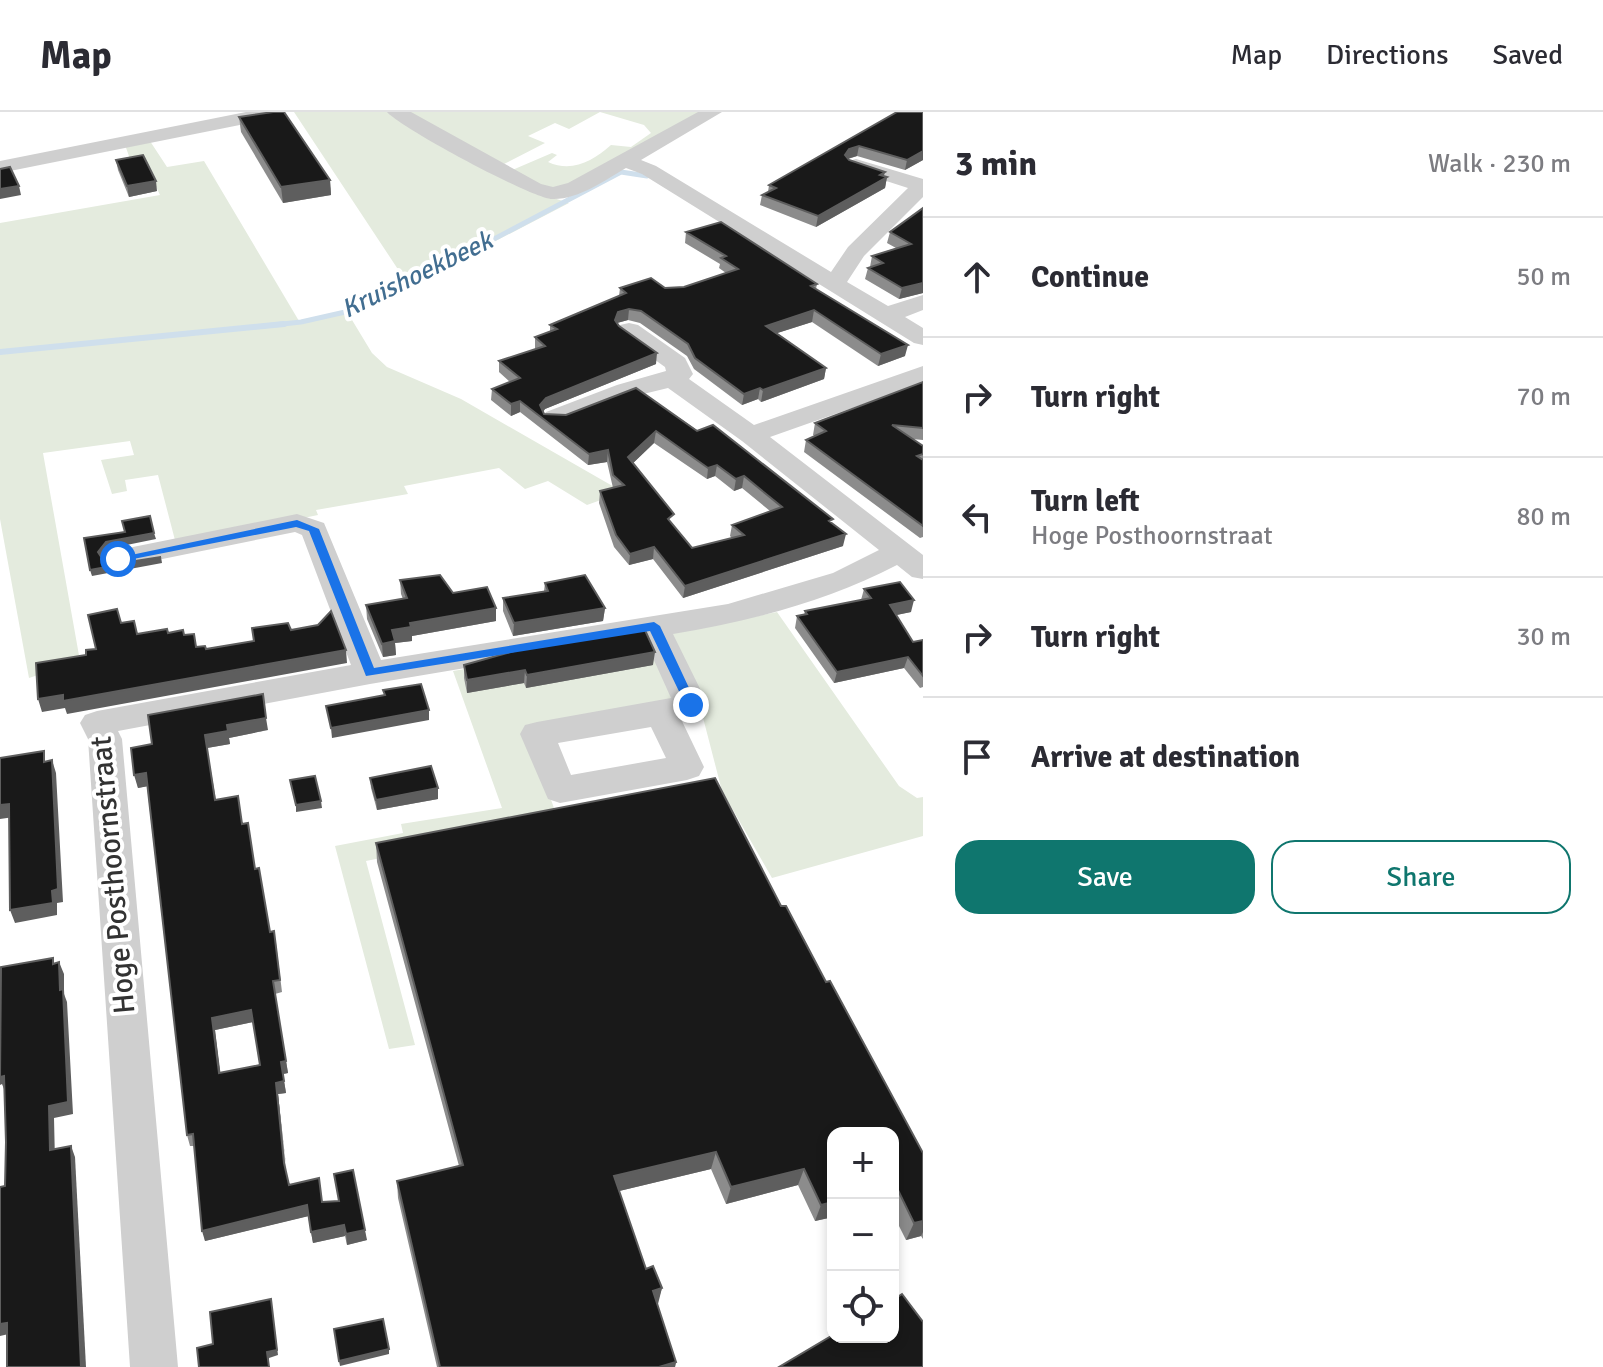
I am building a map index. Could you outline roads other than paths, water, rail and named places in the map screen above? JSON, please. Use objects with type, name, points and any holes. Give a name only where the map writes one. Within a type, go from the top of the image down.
[{"type":"street","points":[[0,167],[275,112]]},
{"type":"street","points":[[397,112],[546,192],[575,188],[712,112]]},
{"type":"street","points":[[627,161],[649,170],[923,338]]},
{"type":"street","points":[[835,283],[856,252],[922,185],[856,165]]},
{"type":"street","points":[[805,265],[856,252]]},
{"type":"street","points":[[887,315],[923,302]]},
{"type":"street","points":[[555,418],[626,390],[672,379],[680,374],[676,363],[629,330]]},
{"type":"street","points":[[751,435],[923,374]]},
{"type":"street","points":[[672,379],[751,435],[911,561]]},
{"type":"street","points":[[118,559],[297,523],[314,529],[370,673]]},
{"type":"street","name":"Hoge Posthoornstraat","points":[[154,1367],[107,754],[105,739],[97,723],[370,673],[730,614],[911,561]]},
{"type":"street","points":[[654,626],[691,705],[661,713]]},
{"type":"waterway","name":"Kruishoekbeek","points":[[399,289],[621,172],[647,176]]},
{"type":"waterway","name":"Kruishoekbeek","points":[[267,326],[301,322],[354,310]]},
{"type":"waterway","name":"Kruishoekbeek","points":[[267,326],[284,324]]},
{"type":"waterway","name":"Kruishoekbeek","points":[[0,352],[267,326]]}]
